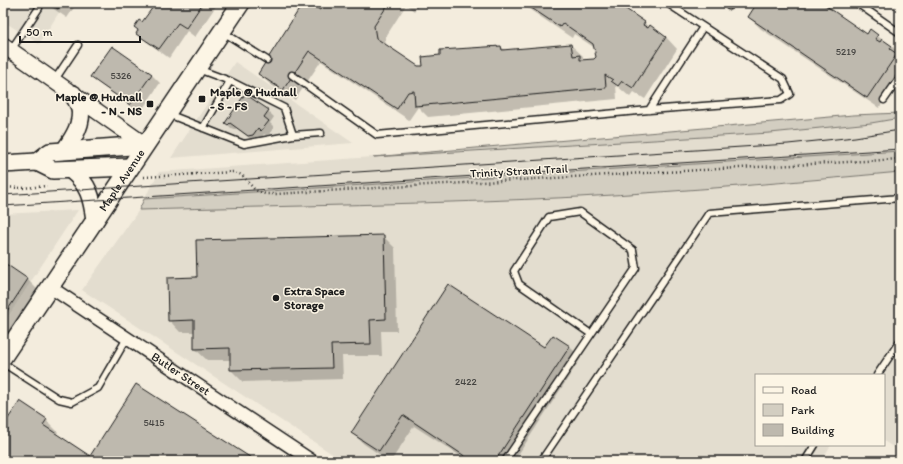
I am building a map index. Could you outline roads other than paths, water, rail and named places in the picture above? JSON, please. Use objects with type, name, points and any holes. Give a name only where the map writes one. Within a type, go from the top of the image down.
[{"type":"main road","name":"Maple Avenue","points":[[3,357],[241,3]]},
{"type":"main road","points":[[65,150],[74,137],[79,126],[80,108],[73,94]]},
{"type":"main road","points":[[37,162],[50,152],[145,145]]},
{"type":"main road","points":[[3,164],[37,162],[53,170],[130,166]]},
{"type":"main road","points":[[71,170],[80,176],[88,187],[93,203],[95,220]]},
{"type":"street","points":[[7,48],[145,145]]},
{"type":"street","name":"Butler Street","points":[[50,287],[312,461]]},
{"type":"lane","points":[[292,75],[377,135],[649,110],[781,100],[790,94],[783,79],[667,3]]},
{"type":"lane","points":[[857,3],[900,33]]},
{"type":"lane","points":[[7,48],[39,8]]},
{"type":"lane","points":[[649,110],[703,27]]},
{"type":"lane","points":[[222,31],[267,60]]},
{"type":"lane","points":[[54,81],[78,46]]},
{"type":"lane","points":[[196,68],[230,81],[284,108],[292,135]]},
{"type":"lane","points":[[884,100],[900,77]]},
{"type":"lane","points":[[203,128],[230,81]]},
{"type":"lane","points":[[166,114],[244,144],[292,135],[321,133]]},
{"type":"lane","points":[[541,461],[709,213],[900,198]]},
{"type":"lane","points":[[505,461],[636,268],[633,250],[580,212],[549,217],[514,271],[519,284],[591,334]]},
{"type":"lane","points":[[3,363],[59,399],[72,402],[98,388],[127,338]]},
{"type":"lane","points":[[878,374],[900,341]]},
{"type":"lane","points":[[805,461],[814,446]]},
{"type":"tram line","points":[[3,195],[788,144],[855,137],[900,130]]},
{"type":"tram line","points":[[3,206],[900,149]]},
{"type":"place","name":"Maple @ Hudnall - S - FS","points":[[202,99]]},
{"type":"place","name":"Maple @ Hudnall - N - NS","points":[[150,104]]},
{"type":"place","name":"Extra Space Storage","points":[[276,298]]}]
